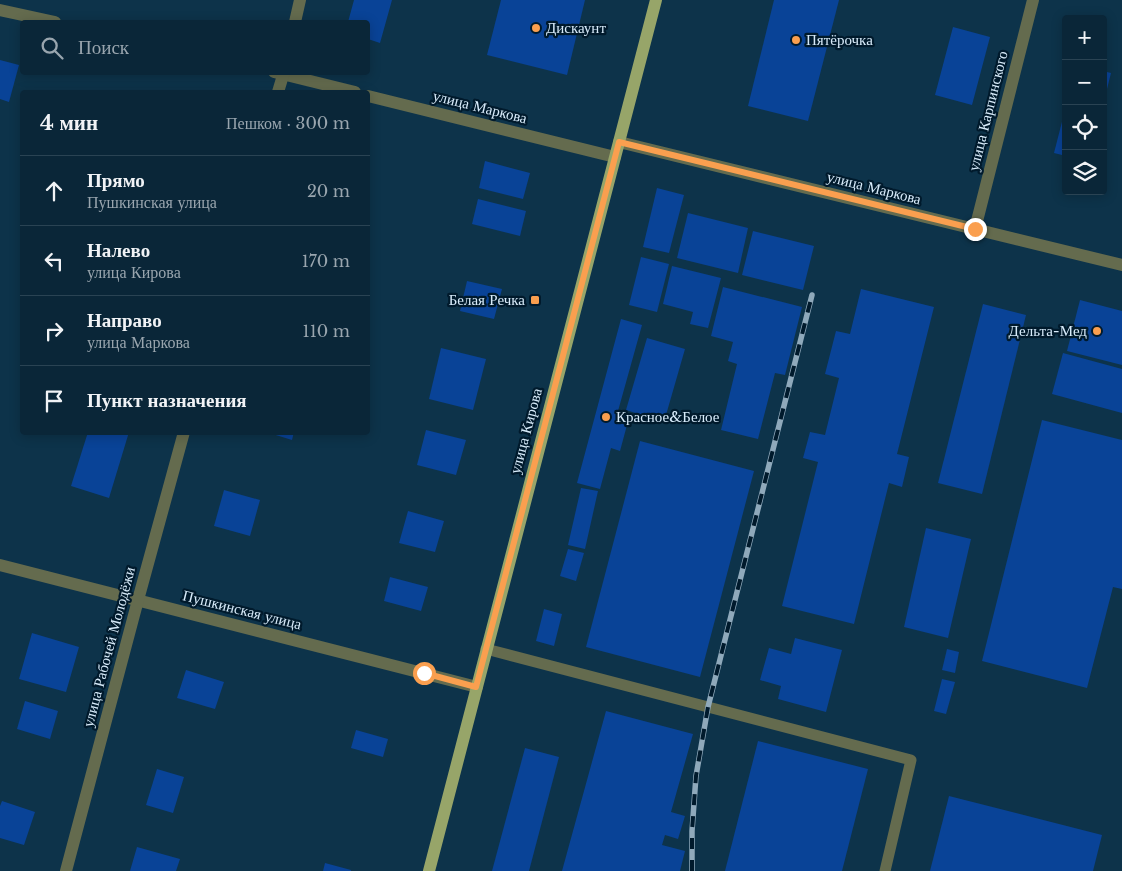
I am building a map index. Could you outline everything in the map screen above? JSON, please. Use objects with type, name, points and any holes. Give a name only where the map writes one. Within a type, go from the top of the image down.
[{"type":"main road","name":"улица Кирова","points":[[429,871],[656,0]]},
{"type":"street","points":[[295,20],[300,0]]},
{"type":"street","name":"улица Карпинского","points":[[975,229],[1033,0]]},
{"type":"street","points":[[0,10],[46,20]]},
{"type":"street","points":[[278,90],[280,75]]},
{"type":"street","points":[[288,75],[347,90]]},
{"type":"street","name":"улица Маркова","points":[[370,96],[615,157]]},
{"type":"street","name":"улица Маркова","points":[[619,142],[1122,265]]},
{"type":"street","name":"улица Рабочей Молодёжи","points":[[66,871],[183,435]]},
{"type":"street","name":"Пушкинская улица","points":[[0,565],[476,687]]},
{"type":"lane","points":[[486,649],[911,760],[885,871]]},
{"type":"building","points":[[354,0],[392,0],[380,43],[370,40],[370,20],[349,20]]},
{"type":"building","name":"Дискаунт","points":[[501,0],[585,0],[567,75],[487,55]]},
{"type":"building","name":"Пятёрочка","points":[[774,0],[839,0],[808,121],[748,106]]},
{"type":"building","points":[[953,27],[990,37],[972,105],[935,95]]},
{"type":"building","points":[[0,60],[19,65],[9,102],[0,99]]},
{"type":"building","points":[[1107,72],[1111,73],[1107,89]]},
{"type":"building","points":[[1062,122],[1062,155],[1054,153]]},
{"type":"building","points":[[485,161],[530,173],[523,199],[479,188]]},
{"type":"building","points":[[657,188],[684,195],[669,253],[643,247]]},
{"type":"building","points":[[478,199],[526,211],[520,236],[472,224]]},
{"type":"building","points":[[688,213],[748,228],[738,273],[677,258]]},
{"type":"building","points":[[753,231],[814,246],[803,290],[742,275]]},
{"type":"building","points":[[641,257],[669,264],[657,312],[629,305]]},
{"type":"building","points":[[672,266],[721,278],[708,328],[690,324],[693,312],[663,304]]},
{"type":"building","points":[[467,281],[502,289],[494,319],[460,311]]},
{"type":"building","points":[[723,287],[802,307],[785,375],[775,373],[758,439],[721,430],[737,364],[728,361],[733,342],[711,336]]},
{"type":"building","points":[[861,289],[934,307],[897,454],[909,457],[902,487],[889,483],[854,624],[782,606],[818,462],[803,458],[810,432],[825,435],[839,378],[825,374],[836,331],[850,334]]},
{"type":"building","name":"Дельта-Мед","points":[[1080,300],[1122,311],[1122,365],[1067,351]]},
{"type":"building","points":[[983,304],[1026,315],[982,494],[938,483]]},
{"type":"building","points":[[621,319],[642,325],[618,411],[630,414],[620,451],[611,448],[600,489],[577,483]]},
{"type":"building","points":[[647,338],[685,349],[664,422],[626,410]]},
{"type":"building","points":[[441,348],[486,359],[473,410],[429,399]]},
{"type":"building","points":[[1063,353],[1122,369],[1122,413],[1052,394]]},
{"type":"building","points":[[1042,420],[1122,440],[1122,589],[1113,587],[1087,688],[982,661]]},
{"type":"building","points":[[426,430],[466,440],[456,475],[417,465]]},
{"type":"building","points":[[87,435],[128,435],[109,498],[71,486]]},
{"type":"building","points":[[276,435],[293,435],[292,440]]},
{"type":"building","points":[[640,441],[754,471],[700,677],[586,647]]},
{"type":"building","points":[[581,488],[598,491],[585,549],[568,545]]},
{"type":"building","points":[[224,490],[260,500],[250,536],[214,526]]},
{"type":"building","points":[[408,511],[444,521],[435,552],[399,543]]},
{"type":"building","points":[[926,528],[971,539],[948,638],[904,627]]},
{"type":"building","points":[[568,549],[584,553],[576,581],[560,576]]},
{"type":"building","points":[[390,577],[428,587],[421,611],[384,601]]},
{"type":"building","points":[[544,609],[562,614],[554,646],[536,641]]},
{"type":"building","points":[[32,633],[79,647],[66,692],[19,679]]},
{"type":"building","points":[[795,638],[842,650],[826,712],[778,699],[781,686],[760,680],[769,648],[791,654]]},
{"type":"building","points":[[947,649],[959,652],[955,673],[942,670]]},
{"type":"building","points":[[186,670],[224,682],[215,709],[177,698]]},
{"type":"building","points":[[942,679],[955,682],[946,714],[934,711]]},
{"type":"building","points":[[25,701],[58,711],[50,739],[17,729]]},
{"type":"building","points":[[606,711],[693,734],[671,812],[685,816],[678,839],[665,835],[662,845],[685,851],[680,871],[562,871]]},
{"type":"building","points":[[356,730],[388,739],[383,757],[351,748]]},
{"type":"building","points":[[758,741],[868,769],[842,871],[725,871]]},
{"type":"building","points":[[525,748],[559,757],[529,871],[492,871]]},
{"type":"building","points":[[157,769],[184,777],[173,813],[146,805]]},
{"type":"building","points":[[949,796],[1102,835],[1093,871],[930,871]]},
{"type":"building","points":[[2,801],[35,812],[24,845],[0,838],[0,806]]},
{"type":"building","points":[[137,847],[180,859],[176,871],[130,871]]},
{"type":"building","points":[[325,863],[351,870],[351,871],[323,871]]},
{"type":"railway","points":[[692,871],[692,831],[696,776],[708,707],[812,295]]},
{"type":"place","name":"Дискаунт","points":[[536,28]]},
{"type":"place","name":"Пятёрочка","points":[[796,40]]},
{"type":"place","name":"Белая Речка","points":[[535,300]]},
{"type":"place","name":"Дельта-Мед","points":[[1097,331]]},
{"type":"place","name":"Красное&Белое","points":[[606,417]]},
{"type":"route","points":[[424,673],[476,687],[619,142],[975,229]]}]
